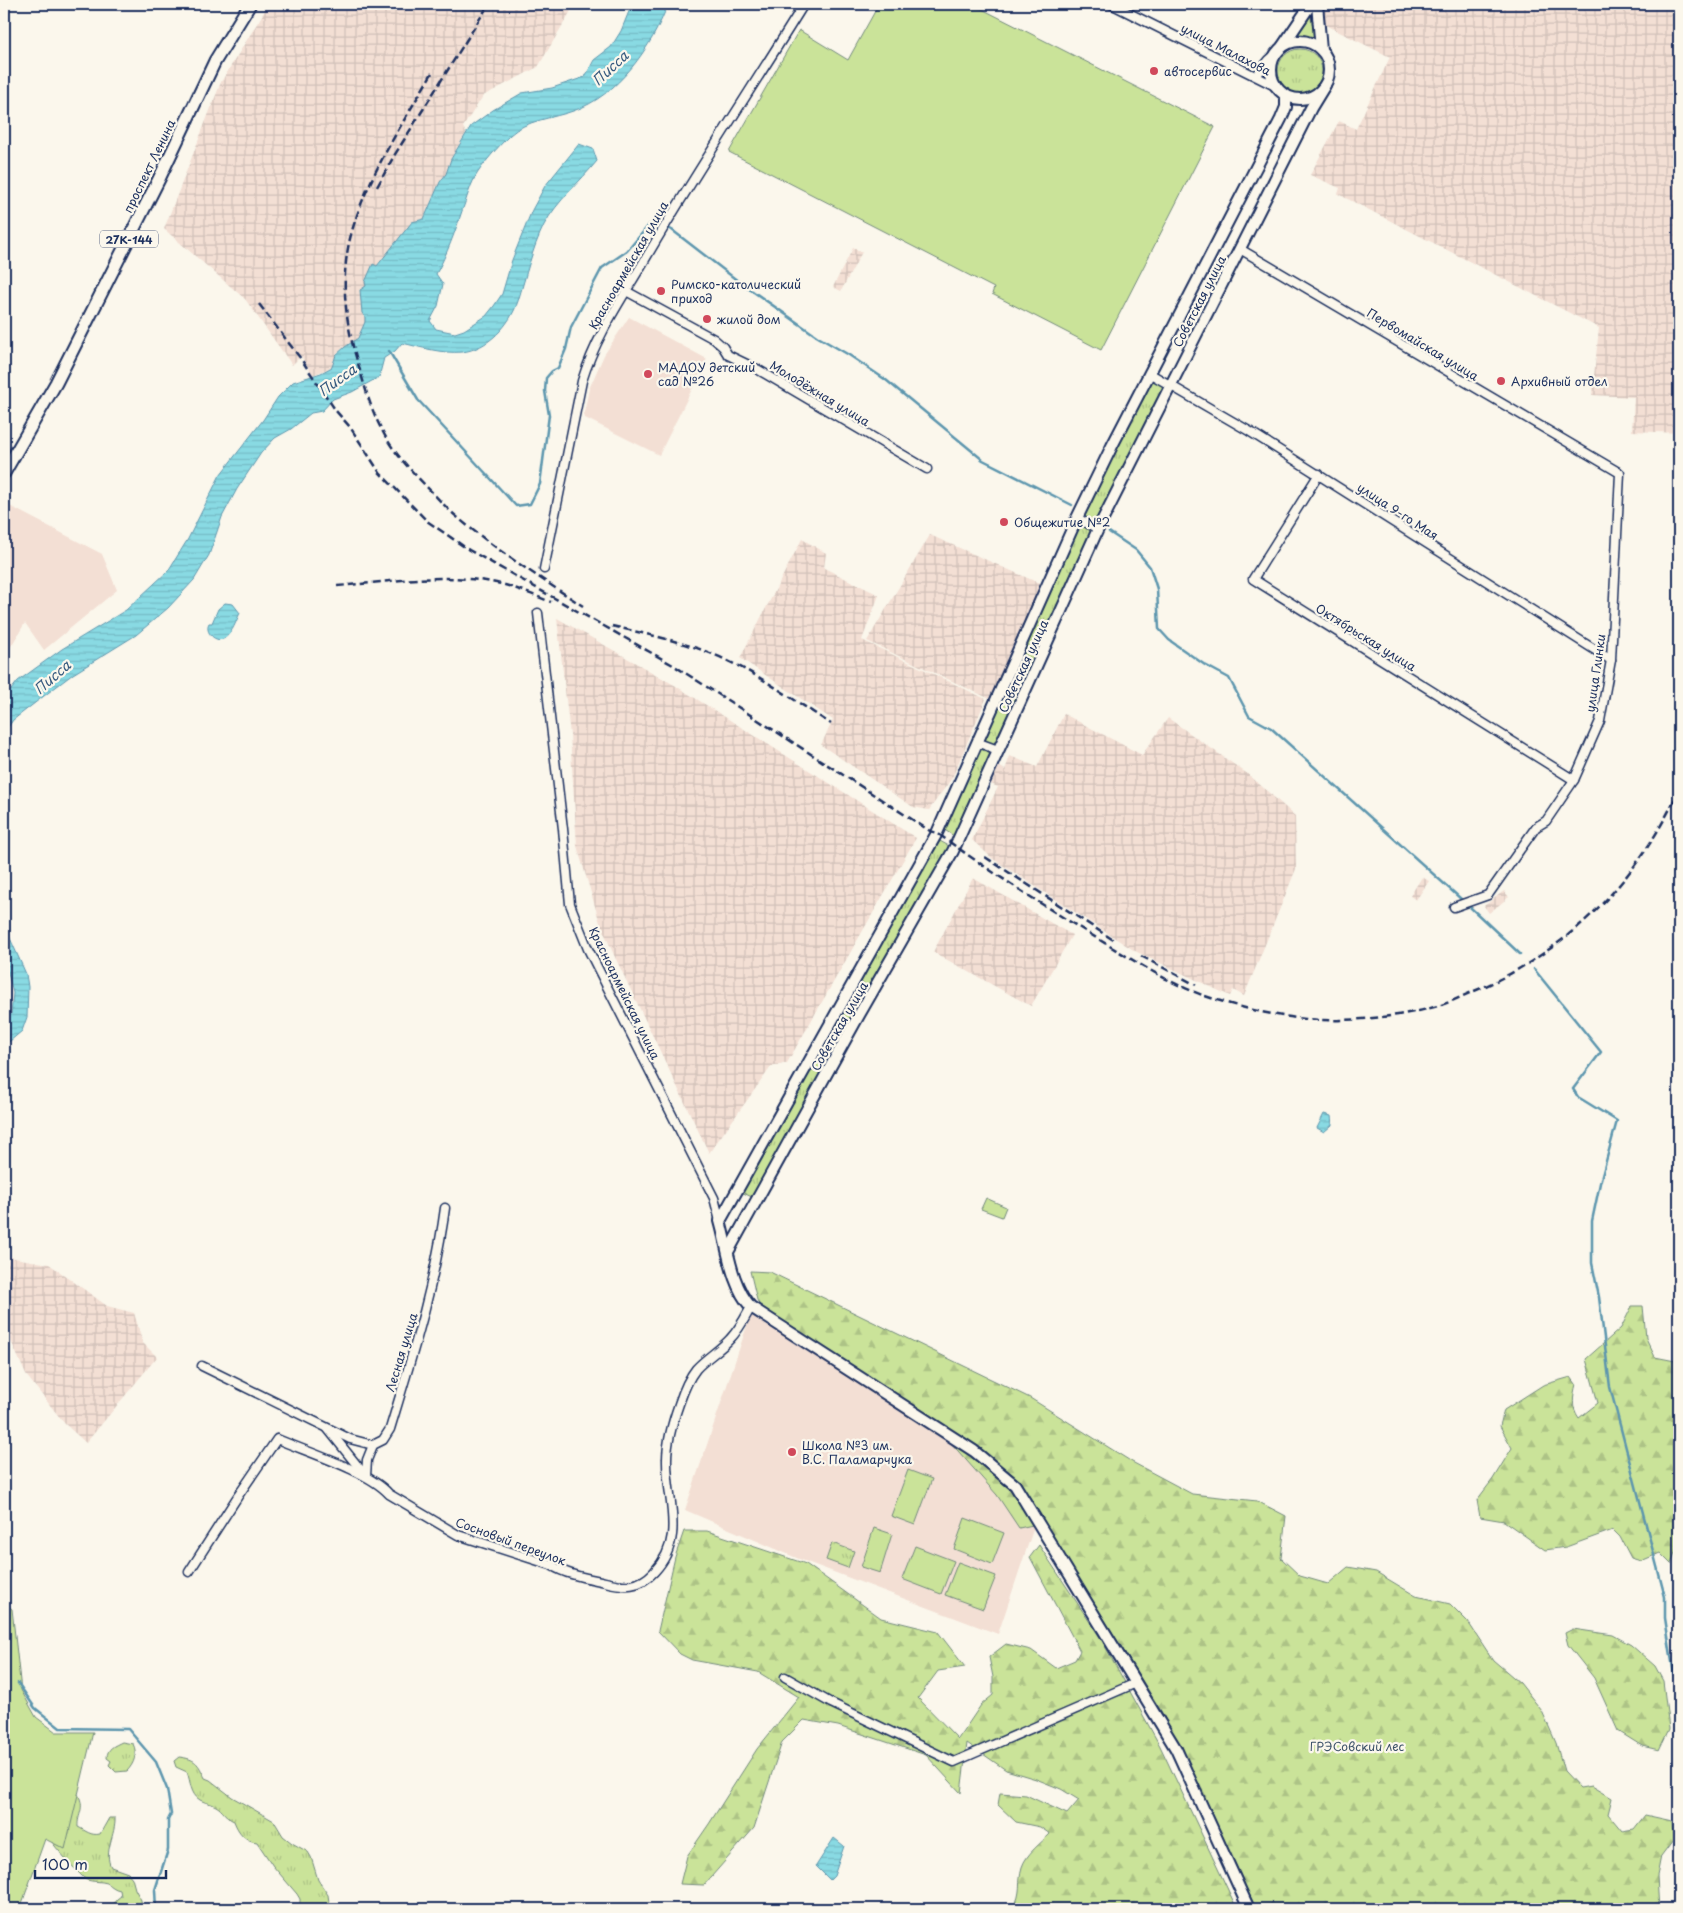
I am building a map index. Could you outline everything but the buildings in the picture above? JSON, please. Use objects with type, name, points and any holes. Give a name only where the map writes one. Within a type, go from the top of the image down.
[{"type":"main road","name":"проспект Ленина","points":[[4,473],[56,383],[156,186],[215,61],[250,4]]},
{"type":"main road","points":[[1311,4],[1279,51],[1271,69],[1273,80],[1277,87],[1286,95],[1296,99],[1304,99],[1316,94],[1325,85]]},
{"type":"main road","name":"Советская улица","points":[[729,1250],[952,851],[1098,529],[1311,108],[1325,85],[1329,69],[1326,57],[1321,50],[1316,4]]},
{"type":"main road","points":[[1279,51],[1294,42],[1300,41],[1309,42],[1321,50]]},
{"type":"main road","name":"Советская улица","points":[[720,1221],[936,834],[1078,518],[1149,373],[1281,119],[1286,107],[1286,95]]},
{"type":"main road","name":"Красноармейская улица","points":[[720,1221],[739,1290],[751,1307]]},
{"type":"main road","points":[[751,1307],[974,1451],[1015,1485],[1176,1749],[1249,1909]]},
{"type":"street","name":"Красноармейская улица","points":[[544,569],[574,419],[587,365],[626,291],[670,216],[804,4]]},
{"type":"street","name":"улица Малахова","points":[[1110,4],[1277,87]]},
{"type":"street","points":[[1256,76],[1279,51]]},
{"type":"street","name":"Первомайская улица","points":[[1240,249],[1620,473]]},
{"type":"street","name":"Молодёжная улица","points":[[626,291],[714,339],[723,347],[728,356],[757,369],[927,469]]},
{"type":"street","name":"улица 9-го Мая","points":[[1149,373],[1249,430],[1611,660]]},
{"type":"street","name":"улица Глинки","points":[[1454,906],[1488,895],[1536,827],[1546,820],[1574,780],[1600,722],[1611,660],[1620,473]]},
{"type":"street","name":"Октябрьская улица","points":[[1319,474],[1253,579],[1574,780]]},
{"type":"street","points":[[1078,518],[1098,529]]},
{"type":"street","name":"Красноармейская улица","points":[[538,614],[570,904],[588,949],[714,1198],[720,1221]]},
{"type":"street","points":[[978,742],[998,750]]},
{"type":"street","name":"Лесная улица","points":[[373,1445],[383,1440],[390,1429],[423,1318],[439,1252],[445,1208]]},
{"type":"street","name":"Сосновый переулок","points":[[189,1572],[277,1439],[366,1476],[382,1486],[389,1494],[446,1529],[466,1538],[551,1565],[560,1571],[617,1585],[637,1585],[648,1578],[667,1553],[673,1529],[667,1459],[668,1444],[679,1405],[688,1382],[695,1370],[729,1340],[751,1307]]},
{"type":"street","points":[[202,1366],[326,1427],[350,1438],[373,1445],[366,1460],[366,1476]]},
{"type":"street","points":[[326,1427],[366,1476]]},
{"type":"street","points":[[786,1677],[831,1704],[954,1762],[1136,1683]]},
{"type":"shaded area","points":[[269,4],[575,4],[538,67],[483,96],[463,127],[466,133],[451,159],[446,174],[440,182],[424,219],[377,266],[373,265],[366,286],[365,322],[358,338],[336,355],[332,367],[313,375],[301,356],[292,365],[245,299],[164,229],[221,82]]},
{"type":"shaded area","points":[[1322,4],[1679,4],[1679,433],[1632,431],[1634,397],[1592,395],[1599,328],[1338,194],[1340,188],[1310,175],[1339,121],[1356,129],[1390,57],[1325,25]]},
{"type":"shaded area","points":[[853,248],[862,252],[841,291],[833,287]]},
{"type":"shaded area","name":"МАДОУ детский сад №26","points":[[629,317],[707,359],[659,455],[585,418],[584,414],[589,389],[604,355]]},
{"type":"shaded area","points":[[4,503],[102,554],[117,590],[44,650],[25,623],[4,658]]},
{"type":"shaded area","points":[[930,535],[1041,584],[990,699],[867,641]]},
{"type":"shaded area","points":[[802,539],[826,553],[824,568],[879,595],[862,640],[986,699],[952,778],[929,810],[913,807],[821,745],[833,720],[740,658]]},
{"type":"shaded area","points":[[557,618],[676,686],[916,838],[787,1063],[771,1067],[709,1153],[600,923],[577,846],[570,735]]},
{"type":"shaded area","points":[[1064,714],[1142,755],[1168,718],[1249,775],[1295,816],[1296,869],[1244,996],[1233,990],[1230,996],[1135,951],[993,859],[972,840],[998,787],[991,784],[999,766],[1005,770],[1010,756],[1037,767]]},
{"type":"shaded area","points":[[1422,877],[1429,881],[1416,900],[1410,896]]},
{"type":"shaded area","points":[[973,878],[1072,935],[1031,1006],[933,952]]},
{"type":"shaded area","points":[[1504,891],[1509,897],[1489,913],[1484,906]]},
{"type":"shaded area","points":[[9,1257],[49,1264],[107,1306],[134,1313],[143,1343],[157,1357],[86,1443],[65,1424],[26,1375],[11,1341],[4,1312],[4,1274]]},
{"type":"shaded area","points":[[751,1314],[967,1452],[1004,1483],[1034,1527],[998,1634],[799,1559],[685,1510]]},
{"type":"green space","points":[[879,4],[972,4],[1215,127],[1101,350],[992,294],[994,288],[729,152],[799,30],[848,60]]},
{"type":"green space","points":[[1310,13],[1316,39],[1303,34],[1295,34]]},
{"type":"green space","points":[[1304,49],[1316,55],[1321,62],[1321,80],[1316,87],[1309,92],[1296,93],[1288,90],[1281,83],[1278,67],[1281,59],[1288,52]]},
{"type":"green space","points":[[1151,378],[1166,386],[1096,525],[1082,517]]},
{"type":"green space","points":[[1080,523],[1094,529],[997,745],[984,741]]},
{"type":"green space","points":[[981,748],[994,753],[954,836],[943,829]]},
{"type":"green space","points":[[938,840],[949,846],[871,987],[859,982]]},
{"type":"green space","points":[[856,988],[868,994],[752,1197],[741,1192]]},
{"type":"green space","points":[[986,1198],[1006,1207],[1002,1217],[981,1209]]},
{"type":"green space","name":"ГРЭСовский лес","points":[[750,1271],[770,1272],[1030,1398],[1132,1462],[1192,1494],[1257,1501],[1286,1516],[1281,1558],[1300,1576],[1328,1584],[1348,1567],[1376,1572],[1416,1596],[1450,1604],[1468,1622],[1493,1660],[1520,1683],[1542,1711],[1556,1743],[1564,1771],[1580,1788],[1592,1786],[1612,1798],[1608,1814],[1622,1831],[1634,1829],[1645,1815],[1672,1821],[1673,1840],[1661,1856],[1657,1876],[1659,1909],[1256,1909],[1189,1764],[1161,1711],[1059,1546],[1042,1523],[1019,1528],[997,1495],[943,1434],[768,1322],[757,1300]]},
{"type":"green space","points":[[1632,1306],[1643,1306],[1646,1338],[1655,1357],[1675,1361],[1679,1364],[1679,1541],[1671,1564],[1660,1553],[1641,1561],[1631,1558],[1620,1537],[1613,1530],[1566,1547],[1545,1550],[1504,1521],[1480,1517],[1477,1500],[1493,1479],[1512,1448],[1500,1426],[1504,1410],[1543,1385],[1571,1377],[1576,1384],[1574,1406],[1579,1418],[1598,1403],[1586,1359],[1621,1328]]},
{"type":"green space","points":[[908,1470],[932,1479],[915,1525],[891,1516]]},
{"type":"green space","points":[[965,1518],[1004,1533],[992,1564],[954,1549]]},
{"type":"green space","points":[[874,1528],[892,1534],[880,1573],[861,1567]]},
{"type":"green space","points":[[684,1531],[707,1531],[806,1564],[881,1618],[938,1632],[965,1667],[938,1671],[918,1698],[958,1739],[981,1705],[993,1695],[993,1677],[989,1657],[1006,1644],[1031,1650],[1056,1668],[1075,1660],[1080,1651],[1030,1557],[1039,1545],[1101,1639],[1160,1746],[1237,1909],[1013,1909],[1018,1897],[1024,1862],[1034,1849],[1050,1834],[1040,1827],[1016,1822],[998,1805],[1000,1793],[1026,1795],[1067,1814],[1079,1800],[1061,1789],[1006,1770],[967,1743],[961,1793],[926,1755],[838,1726],[804,1720],[782,1742],[754,1828],[704,1885],[680,1884],[687,1856],[757,1749],[799,1697],[758,1672],[692,1660],[680,1654],[658,1631],[675,1557]]},
{"type":"green space","points":[[832,1543],[854,1551],[848,1568],[826,1560]]},
{"type":"green space","points":[[915,1546],[954,1561],[941,1594],[902,1579]]},
{"type":"green space","points":[[958,1562],[996,1576],[983,1609],[945,1595]]},
{"type":"green space","points":[[4,1603],[12,1609],[21,1690],[36,1717],[56,1732],[93,1732],[65,1849],[45,1839],[20,1909],[4,1909]]},
{"type":"green space","points":[[1573,1629],[1613,1635],[1631,1645],[1655,1666],[1663,1681],[1669,1729],[1659,1750],[1642,1746],[1618,1731],[1594,1678],[1568,1645],[1565,1633]]},
{"type":"green space","points":[[122,1742],[133,1744],[134,1758],[132,1765],[127,1771],[116,1772],[109,1765],[111,1761],[107,1758],[107,1755],[112,1748]]},
{"type":"green space","points":[[179,1757],[196,1763],[205,1778],[232,1797],[274,1821],[283,1836],[308,1852],[318,1880],[328,1895],[330,1909],[295,1909],[300,1905],[300,1899],[297,1894],[273,1866],[257,1842],[249,1840],[243,1835],[234,1821],[218,1808],[202,1801],[194,1794],[187,1772],[176,1767],[174,1761]]},
{"type":"green space","points":[[72,1794],[78,1794],[81,1804],[78,1827],[91,1834],[100,1834],[109,1818],[115,1818],[108,1855],[109,1861],[111,1867],[128,1873],[132,1878],[141,1900],[142,1909],[109,1909],[121,1896],[120,1890],[107,1883],[84,1878],[52,1842]]},
{"type":"water","name":"Писса","points":[[632,4],[668,4],[653,37],[643,53],[619,82],[605,94],[573,111],[524,126],[510,135],[495,150],[474,179],[451,243],[436,274],[443,284],[438,306],[430,321],[436,329],[455,333],[464,330],[486,316],[502,294],[512,260],[532,210],[545,186],[579,144],[593,149],[597,161],[562,200],[544,225],[518,301],[504,327],[481,346],[462,352],[439,351],[402,343],[395,351],[384,358],[379,377],[352,392],[333,399],[322,411],[311,413],[291,429],[275,438],[261,453],[237,489],[222,517],[209,555],[194,580],[168,608],[136,635],[73,674],[13,720],[4,733],[4,699],[18,681],[62,649],[126,610],[168,571],[188,539],[220,475],[263,420],[278,397],[293,382],[321,373],[332,367],[336,355],[358,338],[365,322],[365,317],[362,313],[360,290],[366,286],[365,282],[373,264],[377,266],[412,222],[424,219],[440,182],[446,174],[451,159],[471,126],[522,93],[552,88],[585,77],[594,60],[611,47],[621,31]]},
{"type":"water","points":[[225,603],[233,604],[240,613],[230,633],[225,638],[218,639],[209,633],[208,626],[209,623],[212,623],[218,609]]},
{"type":"water","points":[[4,933],[9,936],[26,974],[28,987],[27,1017],[22,1031],[4,1046],[4,1021],[11,1014],[13,993],[4,964]]},
{"type":"water","points":[[1324,1114],[1331,1116],[1332,1125],[1324,1132],[1317,1128]]},
{"type":"water","points":[[834,1838],[844,1846],[834,1876],[830,1880],[816,1866]]},
{"type":"waterway","points":[[389,351],[418,400],[516,506],[530,504],[540,484],[549,415],[545,391],[546,378],[552,371],[558,368],[566,349],[571,327],[602,268],[627,251],[649,225],[656,222],[672,230],[738,281],[818,337],[886,380],[983,460],[1072,505]]},
{"type":"waterway","points":[[1109,532],[1136,550],[1150,567],[1157,589],[1159,629],[1169,640],[1205,665],[1229,678],[1249,716],[1271,728],[1520,954]]},
{"type":"waterway","points":[[1534,969],[1601,1052],[1573,1089],[1578,1097],[1617,1121],[1592,1221],[1592,1263],[1599,1297],[1610,1387],[1665,1597],[1665,1618],[1679,1706]]},
{"type":"waterway","points":[[18,1683],[35,1708],[60,1728],[128,1729],[156,1762],[167,1789],[171,1814],[168,1820],[168,1850],[155,1890],[156,1909]]},
{"type":"railway","points":[[377,187],[394,156],[489,4]]},
{"type":"railway","points":[[432,73],[377,170],[367,190],[352,231],[346,263],[345,294],[346,310],[356,357],[378,423],[407,466],[448,509],[487,541],[583,606]]},
{"type":"railway","points":[[259,304],[301,359],[336,411],[350,427],[380,473],[427,521],[469,550],[673,665],[930,831],[937,833],[1000,877],[1086,932],[1158,974],[1211,998],[1275,1015],[1342,1020],[1378,1018],[1414,1012],[1443,1004],[1479,989],[1512,973],[1543,954],[1598,908],[1622,882],[1643,853],[1662,823],[1679,790]]},
{"type":"railway","points":[[337,586],[421,579],[464,579],[505,585],[551,602]]},
{"type":"railway","points":[[612,626],[685,644],[713,654],[767,682],[831,724]]},
{"type":"railway","points":[[985,857],[1115,941]]},
{"type":"railway","points":[[1141,956],[1196,985]]},
{"type":"place","name":"автосервис","points":[[1154,71]]},
{"type":"place","name":"Римско-католический приход","points":[[661,291]]},
{"type":"place","name":"жилой дом","points":[[707,319]]},
{"type":"place","name":"МАДОУ детский сад №26","points":[[648,374]]},
{"type":"place","name":"Архивный отдел","points":[[1501,381]]},
{"type":"place","name":"Общежитие №2","points":[[1004,522]]},
{"type":"place","name":"Школа №3 им. В.С. Паламарчука","points":[[792,1452]]}]
